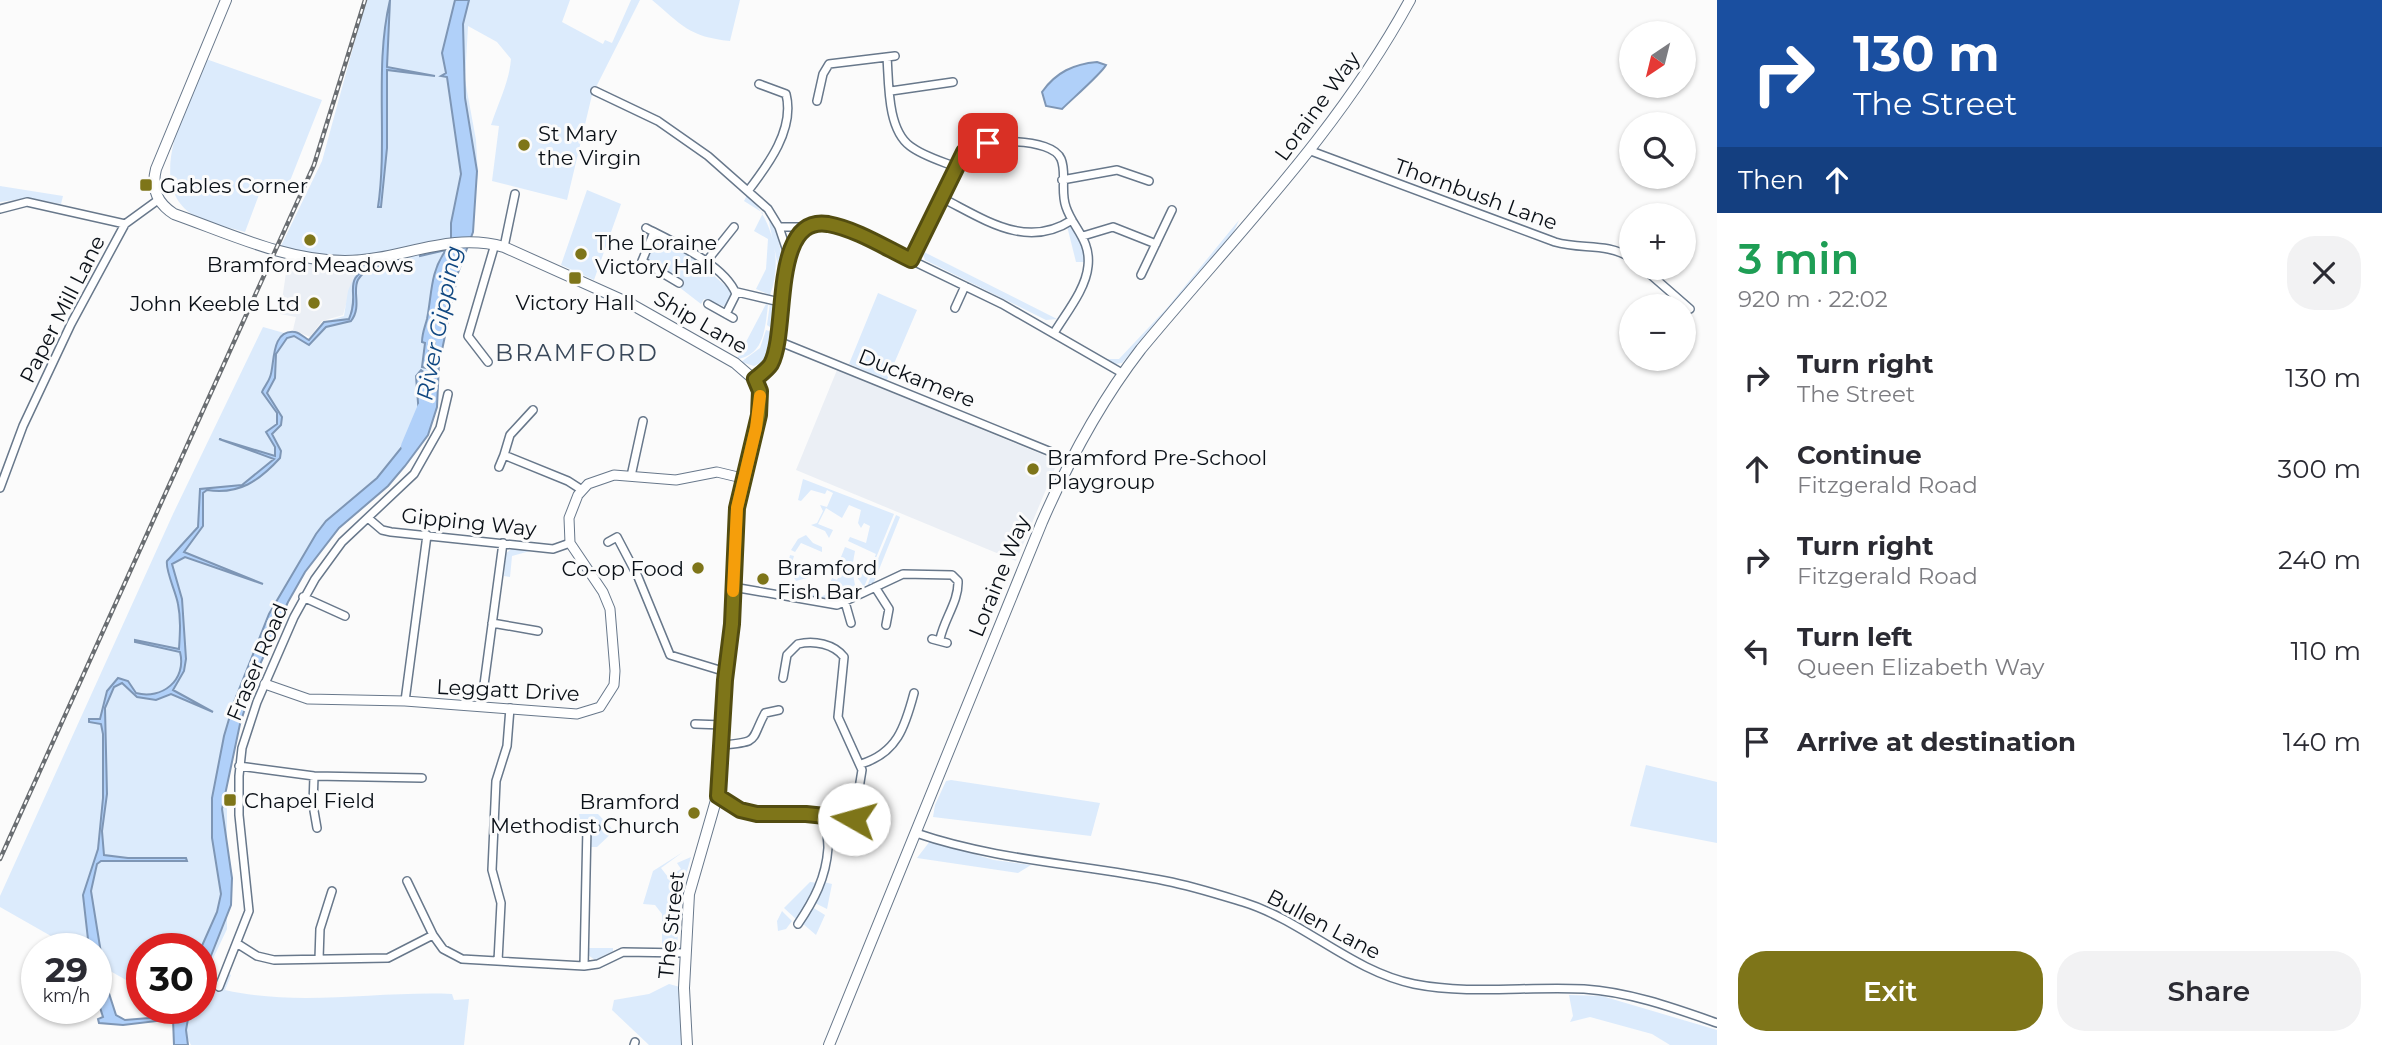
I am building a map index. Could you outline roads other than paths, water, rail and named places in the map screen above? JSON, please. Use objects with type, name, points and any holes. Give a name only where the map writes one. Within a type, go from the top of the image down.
[{"type":"main road","points":[[158,200],[154,184],[156,169],[226,0]]},
{"type":"main road","name":"Loraine Way","points":[[830,1045],[1052,499],[1077,447],[1122,373],[1311,151],[1376,60],[1410,0]]},
{"type":"main road","name":"Ship Lane","points":[[158,200],[174,214],[265,246],[322,260],[347,261],[443,242],[472,241],[499,245],[631,304],[735,363],[755,379]]},
{"type":"main road","name":"The Street","points":[[687,1045],[685,953],[692,880],[718,796],[737,508],[759,415],[760,391],[755,379]]},
{"type":"street","points":[[817,101],[823,74],[829,64],[891,56],[895,123],[905,141],[916,149],[956,167]]},
{"type":"street","points":[[891,91],[923,89],[953,82]]},
{"type":"street","points":[[748,191],[780,142],[788,102],[786,94],[781,90],[758,85]]},
{"type":"street","points":[[595,91],[650,117],[685,138],[748,191],[768,209],[779,227],[788,254]]},
{"type":"street","points":[[911,260],[966,150],[976,144],[1042,144],[1051,147],[1060,158],[1064,203],[1083,236],[1088,253],[1087,272],[1054,332]]},
{"type":"street","name":"Thornbush Lane","points":[[1311,151],[1555,242],[1569,246],[1610,247],[1619,252]]},
{"type":"street","points":[[1062,180],[1116,170],[1149,181]]},
{"type":"street","points":[[488,362],[468,336],[515,194]]},
{"type":"street","points":[[942,198],[1014,233],[1060,226],[1072,220]]},
{"type":"street","name":"Paper Mill Lane","points":[[0,488],[23,426],[71,324],[125,224],[158,200]]},
{"type":"street","points":[[0,209],[33,203],[125,224]]},
{"type":"street","points":[[1141,275],[1171,210]]},
{"type":"street","points":[[779,227],[830,225],[965,286],[1054,332],[1122,373]]},
{"type":"street","points":[[706,262],[734,226]]},
{"type":"street","points":[[755,379],[771,363],[778,341],[784,303],[788,254],[796,238],[806,227]]},
{"type":"street","points":[[1083,236],[1113,227],[1122,228],[1156,244]]},
{"type":"street","points":[[679,283],[642,261],[650,230],[706,262],[737,292],[784,303]]},
{"type":"street","points":[[1657,280],[1673,294]]},
{"type":"street","points":[[956,308],[965,286]]},
{"type":"street","points":[[708,304],[730,316],[737,292]]},
{"type":"street","name":"Duckamere","points":[[778,341],[1051,452]]},
{"type":"street","points":[[475,364],[480,355]]},
{"type":"street","name":"Fraser Road","points":[[219,987],[238,944],[250,903],[239,815],[239,766],[245,737],[265,684],[303,597],[334,550],[400,490],[419,468],[440,428],[449,394]]},
{"type":"street","points":[[499,467],[510,435],[533,410]]},
{"type":"street","points":[[631,476],[643,421]]},
{"type":"street","points":[[1038,457],[1042,448]]},
{"type":"street","points":[[504,455],[568,481],[582,490]]},
{"type":"street","points":[[570,543],[571,510],[582,490],[607,476],[676,480],[717,472],[742,478]]},
{"type":"street","name":"Gipping Way","points":[[368,518],[382,530],[427,536],[553,549],[570,543]]},
{"type":"street","points":[[405,701],[427,536]]},
{"type":"street","points":[[608,542],[617,537],[638,577],[670,655],[726,672]]},
{"type":"street","points":[[481,707],[492,623],[499,593],[503,543]]},
{"type":"street","name":"Leggatt Drive","points":[[265,684],[308,699],[405,701],[577,714],[590,712],[600,707],[614,685],[614,628],[603,592],[570,543]]},
{"type":"street","points":[[733,587],[782,594],[822,604],[845,602],[903,574],[956,577],[958,594],[940,641]]},
{"type":"street","points":[[875,587],[889,609],[886,625]]},
{"type":"street","points":[[303,597],[345,616]]},
{"type":"street","points":[[845,602],[851,623]]},
{"type":"street","points":[[492,623],[538,631]]},
{"type":"street","points":[[783,678],[787,655],[798,644],[811,642],[832,647],[842,654],[845,664],[838,717],[842,732],[861,764],[854,819]]},
{"type":"street","points":[[861,764],[880,756],[894,745],[903,729],[915,693]]},
{"type":"street","points":[[498,961],[501,898],[492,870],[496,780],[507,746],[510,708]]},
{"type":"street","points":[[723,745],[747,742],[760,729],[765,713],[779,710]]},
{"type":"street","points":[[695,724],[723,725]]},
{"type":"street","points":[[760,729],[771,730]]},
{"type":"street","points":[[239,766],[314,776],[422,778]]},
{"type":"street","points":[[314,776],[313,805],[317,828]]},
{"type":"street","points":[[718,796],[751,813],[827,815],[878,824]]},
{"type":"street","points":[[798,924],[815,898],[824,875],[828,846],[827,815]]},
{"type":"street","points":[[584,966],[587,827]]},
{"type":"street","name":"Bullen Lane","points":[[916,833],[1006,858],[1166,881],[1236,900],[1278,915],[1377,972],[1401,981],[1462,989],[1601,991],[1642,999],[1717,1023]]},
{"type":"street","points":[[407,881],[433,934],[443,949],[458,958],[584,966],[598,964],[624,952],[685,953]]},
{"type":"street","points":[[319,959],[320,929],[332,891]]},
{"type":"street","points":[[238,944],[268,959],[388,958],[433,934]]},
{"type":"water","points":[[390,0],[387,67],[435,76],[387,70],[387,148],[381,207],[378,207],[382,155],[383,51]]},
{"type":"water","points":[[455,0],[469,0],[463,24],[465,98],[477,171],[473,232],[458,273],[439,364],[437,407],[428,435],[405,466],[388,486],[339,528],[305,572],[288,602],[257,671],[240,724],[222,809],[232,878],[231,905],[217,940],[217,933],[208,933],[221,894],[212,838],[212,798],[224,736],[234,702],[269,614],[316,534],[326,521],[377,478],[410,437],[419,416],[416,376],[421,370],[428,375],[430,373],[435,343],[431,342],[426,368],[422,367],[425,343],[422,342],[422,336],[434,275],[446,250],[420,256],[419,252],[451,242],[451,223],[461,174],[447,77],[441,76],[446,73],[442,53]]},
{"type":"water","points":[[1097,62],[1106,65],[1062,109],[1046,106],[1042,92],[1053,79],[1073,67]]},
{"type":"water","points":[[377,262],[378,266],[360,277],[356,290],[355,313],[351,321],[326,327],[309,345],[294,336],[287,338],[276,354],[275,378],[267,393],[282,417],[281,425],[272,434],[281,451],[280,458],[248,484],[229,490],[207,490],[203,493],[203,526],[184,552],[263,584],[185,557],[172,564],[182,599],[186,659],[184,671],[173,690],[213,712],[171,694],[156,700],[137,697],[122,683],[114,687],[105,708],[107,794],[102,831],[104,855],[128,858],[186,858],[187,861],[101,861],[97,864],[91,891],[98,933],[87,933],[83,895],[98,849],[103,798],[103,734],[101,724],[89,722],[89,719],[100,719],[107,691],[118,678],[128,681],[136,693],[146,694],[163,690],[176,679],[180,671],[180,652],[135,642],[179,649],[179,610],[167,561],[198,527],[200,489],[242,485],[274,459],[219,439],[275,456],[275,447],[266,432],[277,424],[277,413],[262,392],[270,377],[277,342],[281,336],[295,332],[309,340],[324,322],[349,319],[354,281],[365,269]]},
{"type":"water","points":[[112,1003],[116,1015],[126,1020],[126,1024],[131,1024],[123,1025],[111,1024]]},
{"type":"water","points":[[173,1024],[187,1024],[188,1045],[174,1045]]},
{"type":"waterway","name":"River Gipping","points":[[407,446],[423,408]]},
{"type":"railway","points":[[0,859],[314,165],[365,0]]},
{"type":"place","name":"St Mary the Virgin","points":[[524,145]]},
{"type":"place","name":"Gables Corner","points":[[146,185]]},
{"type":"place","name":"Bramford Meadows","points":[[310,240]]},
{"type":"place","name":"The Loraine Victory Hall","points":[[581,254]]},
{"type":"place","name":"Victory Hall","points":[[575,278]]},
{"type":"place","name":"John Keeble Ltd","points":[[314,303]]},
{"type":"place","name":"Bramford Pre-School Playgroup","points":[[1033,469]]},
{"type":"place","name":"Co-op Food","points":[[698,568]]},
{"type":"place","name":"Bramford Fish Bar","points":[[763,579]]},
{"type":"place","name":"Chapel Field","points":[[230,800]]},
{"type":"place","name":"Bramford Methodist Church","points":[[694,813]]},
{"type":"district","name":"BRAMFORD","points":[[577,352]]}]
